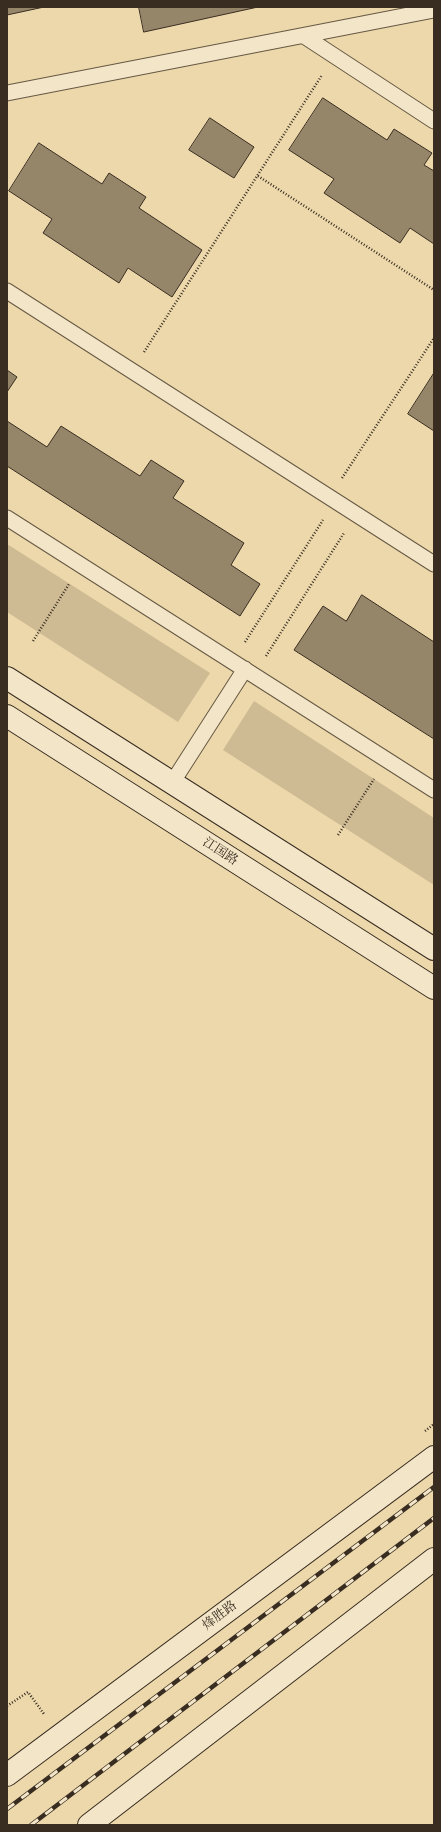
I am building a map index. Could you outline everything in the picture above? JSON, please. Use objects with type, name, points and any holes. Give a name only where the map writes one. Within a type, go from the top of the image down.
[{"type":"main road","points":[[7,678],[434,948]]},
{"type":"main road","name":"江国路","points":[[7,716],[434,988]]},
{"type":"main road","name":"烽胜路","points":[[7,1775],[434,1457]]},
{"type":"main road","points":[[89,1825],[434,1559]]},
{"type":"lane","points":[[7,93],[434,10]]},
{"type":"lane","points":[[304,36],[434,121]]},
{"type":"lane","points":[[7,291],[434,564]]},
{"type":"lane","points":[[7,518],[434,790]]},
{"type":"lane","points":[[172,783],[244,669]]},
{"type":"path","points":[[132,371],[335,56]]},
{"type":"path","points":[[258,176],[434,290]]},
{"type":"path","points":[[244,669],[333,499],[434,338]]},
{"type":"path","points":[[244,669],[356,514]]},
{"type":"path","points":[[33,641],[81,565]]},
{"type":"path","points":[[338,835],[386,760]]},
{"type":"path","points":[[7,1706],[28,1692],[46,1718]]},
{"type":"shaded area","points":[[7,544],[210,673],[178,722],[7,612]]},
{"type":"shaded area","points":[[254,701],[434,818],[434,885],[223,750]]},
{"type":"building","points":[[7,7],[44,7],[7,15]]},
{"type":"building","points":[[139,7],[258,7],[144,32]]},
{"type":"building","points":[[323,98],[387,140],[394,129],[432,153],[424,165],[434,171],[434,244],[410,228],[400,243],[324,193],[334,179],[289,150]]},
{"type":"building","points":[[210,118],[254,147],[234,178],[189,150]]},
{"type":"building","points":[[39,143],[102,184],[109,173],[146,197],[139,208],[202,250],[172,297],[128,268],[119,283],[43,233],[52,219],[9,191]]},
{"type":"building","points":[[7,370],[17,377],[7,392]]},
{"type":"building","points":[[434,373],[434,431],[408,414]]},
{"type":"building","points":[[7,421],[47,447],[61,426],[140,476],[151,460],[184,481],[173,498],[244,543],[231,565],[260,584],[240,616],[7,466]]},
{"type":"building","points":[[362,595],[434,642],[434,739],[294,650],[323,606],[346,621]]},
{"type":"railway","points":[[7,1809],[434,1487]]},
{"type":"railway","points":[[31,1825],[434,1518]]}]
